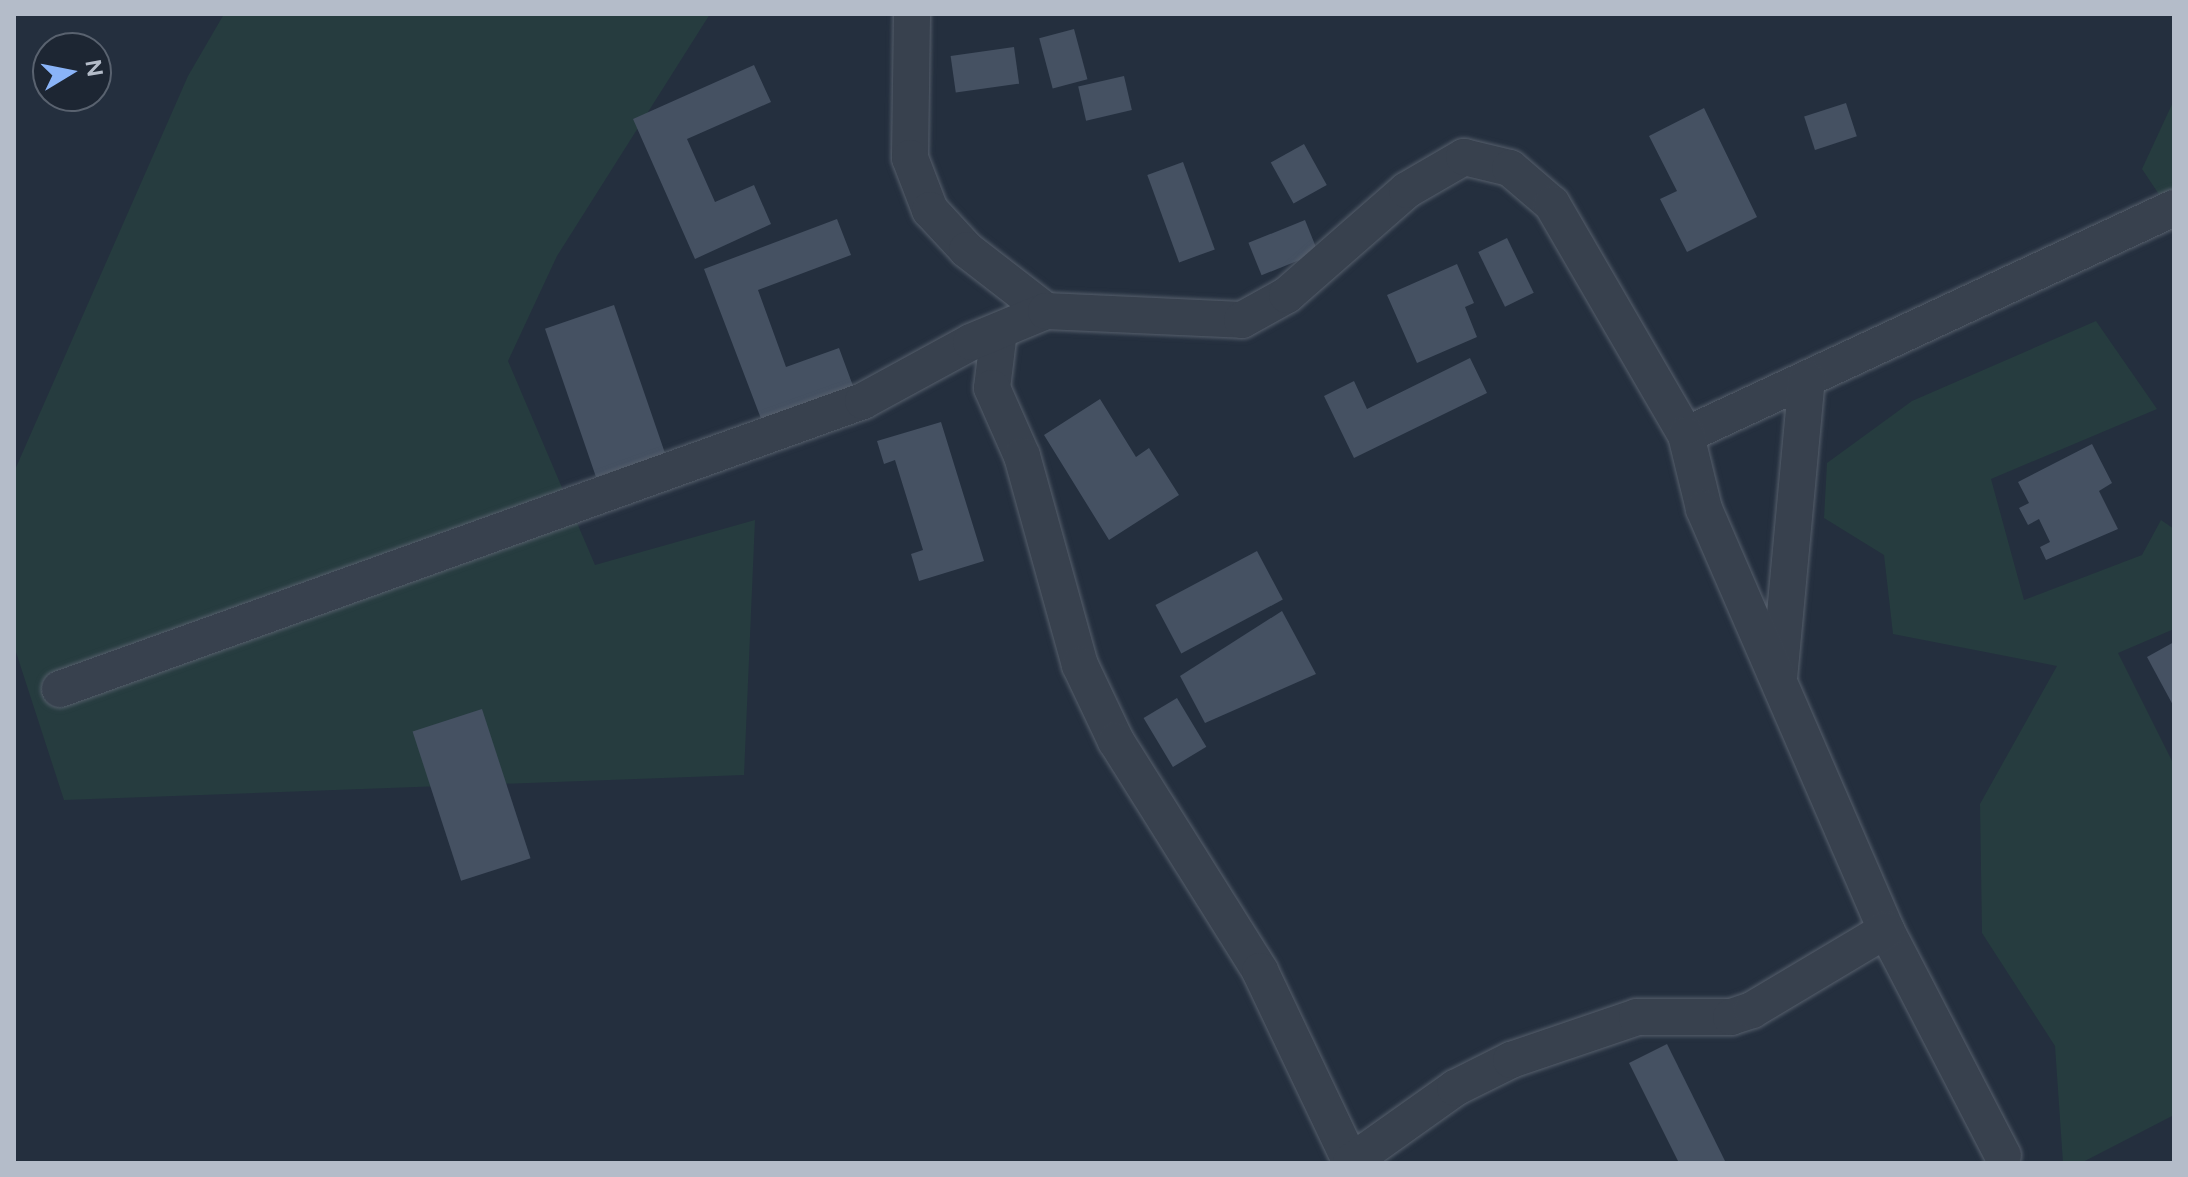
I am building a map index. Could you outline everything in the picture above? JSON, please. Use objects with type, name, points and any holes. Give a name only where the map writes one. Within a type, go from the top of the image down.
[{"type":"street","points":[[912,14],[910,158],[930,210],[967,250],[1046,311]]},
{"type":"street","points":[[60,689],[863,401],[999,331],[1046,311],[1242,320],[1287,295],[1407,190],[1464,157],[1510,168],[1552,204],[1686,435],[1704,509],[1886,930],[2003,1156]]},
{"type":"street","points":[[1686,435],[2174,208]]},
{"type":"street","points":[[999,331],[992,388],[1022,456],[1080,665],[1116,741],[1260,971],[1351,1163],[1455,1088],[1511,1060],[1637,1017],[1731,1017],[1752,1010],[1886,930]]},
{"type":"street","points":[[1779,681],[1807,379]]},
{"type":"green space","points":[[224,14],[710,14],[557,256],[508,361],[595,565],[755,520],[744,775],[64,800],[14,646],[14,472],[188,76]]},
{"type":"green space","points":[[2174,100],[2174,217],[2142,169]]},
{"type":"green space","points":[[2096,321],[2157,409],[1991,479],[2024,600],[2142,555],[2161,520],[2174,529],[2174,629],[2118,653],[2174,765],[2174,1115],[2081,1163],[2063,1163],[2055,1046],[1982,933],[1980,804],[2057,666],[1893,634],[1884,555],[1824,518],[1827,463],[1912,401]]},
{"type":"building","points":[[1074,29],[1087,79],[1053,89],[1039,38]]},
{"type":"building","points":[[1014,47],[1019,84],[956,93],[951,56]]},
{"type":"building","points":[[754,65],[771,102],[687,139],[715,202],[754,185],[771,224],[695,259],[633,119]]},
{"type":"building","points":[[1124,76],[1132,110],[1086,121],[1078,87]]},
{"type":"building","points":[[1846,103],[1857,136],[1815,150],[1804,117]]},
{"type":"building","points":[[1704,108],[1757,217],[1687,252],[1660,199],[1677,191],[1649,136]]},
{"type":"building","points":[[1304,144],[1327,185],[1294,204],[1271,162]]},
{"type":"building","points":[[1183,162],[1215,249],[1179,262],[1147,175]]},
{"type":"building","points":[[837,219],[851,255],[758,290],[786,367],[839,348],[856,394],[765,429],[704,269]]},
{"type":"building","points":[[1305,220],[1318,252],[1262,275],[1248,243]]},
{"type":"building","points":[[1507,238],[1534,293],[1505,307],[1478,252]]},
{"type":"building","points":[[1457,264],[1474,303],[1465,307],[1477,337],[1417,363],[1387,295]]},
{"type":"building","points":[[614,305],[665,453],[596,477],[545,329]]},
{"type":"building","points":[[1470,358],[1487,393],[1354,458],[1324,396],[1354,381],[1367,409]]},
{"type":"building","points":[[1100,399],[1136,457],[1149,448],[1179,495],[1109,540],[1044,435]]},
{"type":"building","points":[[941,422],[984,561],[919,581],[911,554],[923,550],[895,460],[884,464],[877,441]]},
{"type":"building","points":[[2092,444],[2112,483],[2099,491],[2118,529],[2046,560],[2040,547],[2050,542],[2039,519],[2028,525],[2019,508],[2029,503],[2018,482]]},
{"type":"building","points":[[1257,551],[1283,600],[1181,654],[1155,605]]},
{"type":"building","points":[[1282,611],[1316,674],[1205,723],[1180,676]]},
{"type":"building","points":[[2174,642],[2174,707],[2147,657]]},
{"type":"building","points":[[1177,698],[1206,747],[1173,767],[1144,718]]},
{"type":"building","points":[[482,709],[531,858],[461,881],[413,732]]},
{"type":"building","points":[[1667,1044],[1726,1163],[1679,1163],[1629,1063]]}]
